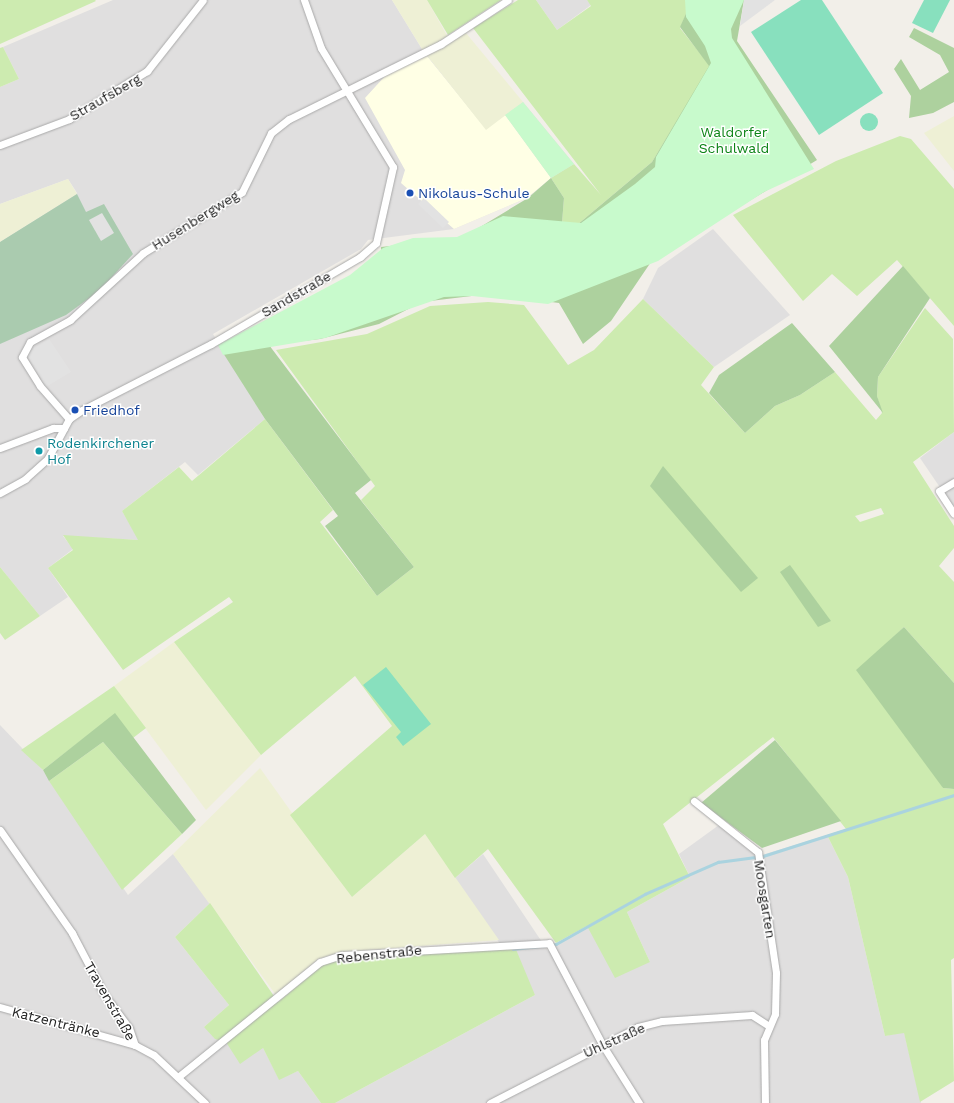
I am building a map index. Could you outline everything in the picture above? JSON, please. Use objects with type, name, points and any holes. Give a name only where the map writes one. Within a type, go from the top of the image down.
[{"type":"street","name":"Straufsberg","points":[[0,145],[69,119],[148,71],[203,0]]},
{"type":"street","name":"Sandstraße","points":[[69,419],[211,344],[360,256],[376,243],[393,167],[347,88],[321,48],[304,0]]},
{"type":"street","name":"Husenbergweg","points":[[69,419],[40,386],[22,357],[30,342],[70,320],[143,253],[242,192],[271,134],[289,119],[347,88],[441,44],[508,0]]},
{"type":"street","points":[[0,493],[25,479],[48,458],[69,419]]},
{"type":"street","points":[[0,448],[53,428],[64,428]]},
{"type":"street","points":[[954,482],[939,491],[954,514]]},
{"type":"street","name":"Moosgarten","points":[[694,801],[758,852],[776,973],[775,1014],[764,1040],[762,1067],[765,1103]]},
{"type":"street","name":"Travenstraße","points":[[0,830],[75,939],[135,1045],[154,1055],[205,1103]]},
{"type":"street","name":"Rebenstraße","points":[[178,1077],[320,962],[342,955],[551,945],[602,1044]]},
{"type":"street","name":"Katzentränke","points":[[0,1007],[135,1045]]},
{"type":"street","name":"Uhlstraße","points":[[490,1103],[602,1044],[662,1021],[752,1015],[769,1026]]},
{"type":"street","points":[[602,1044],[639,1103]]},
{"type":"shaded area","points":[[113,0],[392,0],[422,49],[486,129],[523,102],[574,164],[527,198],[454,229],[368,240],[361,249],[213,334],[265,419],[198,475],[185,462],[122,511],[139,540],[63,536],[73,549],[48,568],[68,597],[40,616],[0,567],[0,242],[77,193],[68,179],[0,204],[0,87],[19,79],[3,47]]},
{"type":"shaded area","points":[[392,0],[427,0],[450,41],[466,33],[523,102],[486,130],[422,49]]},
{"type":"shaded area","points":[[536,0],[587,0],[591,5],[557,30]]},
{"type":"shaded area","points":[[744,0],[775,0],[740,26]]},
{"type":"shaded area","points":[[427,56],[486,129],[505,115],[551,178],[527,198],[454,229],[401,183],[405,170],[365,98],[386,75]]},
{"type":"shaded area","points":[[954,116],[954,171],[924,133]]},
{"type":"shaded area","points":[[68,179],[77,194],[0,242],[0,204]]},
{"type":"shaded area","points":[[77,194],[86,212],[104,204],[133,254],[99,291],[66,315],[0,344],[0,242]]},
{"type":"shaded area","points":[[424,198],[449,222],[443,228],[418,204]]},
{"type":"shaded area","points":[[102,213],[114,233],[101,241],[89,220]]},
{"type":"shaded area","points":[[713,229],[790,315],[714,367],[643,299],[658,268]]},
{"type":"shaded area","points":[[49,339],[71,372],[46,387],[26,353]]},
{"type":"shaded area","points":[[954,432],[954,508],[920,458]]},
{"type":"shaded area","points":[[174,642],[261,755],[206,810],[114,686]]},
{"type":"shaded area","points":[[0,725],[43,770],[128,895],[173,854],[210,903],[175,937],[229,1005],[204,1027],[263,1048],[279,1079],[298,1071],[321,1103],[0,1103]]},
{"type":"shaded area","points":[[260,768],[352,897],[425,834],[499,940],[341,952],[318,959],[276,995],[173,854]]},
{"type":"shaded area","points":[[719,825],[759,856],[827,835],[848,877],[885,1036],[904,1032],[921,1103],[335,1103],[535,995],[455,878],[483,854],[548,951],[587,926],[650,962],[627,912],[690,877],[679,854]]},
{"type":"green space","points":[[0,0],[95,0],[96,1],[0,44]]},
{"type":"green space","points":[[427,0],[501,0],[448,35]]},
{"type":"green space","points":[[518,0],[536,0],[557,30],[591,6],[587,0],[692,0],[680,28],[710,66],[652,162],[577,225],[562,223],[564,198],[551,178],[574,164],[601,195],[473,28]]},
{"type":"green space","name":"Waldorfer Schulwald","points":[[685,0],[744,0],[731,29],[732,38],[814,169],[764,192],[658,261],[548,304],[472,296],[444,297],[325,338],[223,355],[218,345],[350,275],[383,248],[413,238],[457,237],[503,216],[581,223],[635,184],[655,167],[656,157],[711,63],[705,46],[686,17]]},
{"type":"green space","name":"Waldorfer Schulwald","points":[[692,0],[744,0],[737,41],[817,160],[653,259],[611,321],[583,344],[559,303],[488,294],[422,302],[379,324],[320,339],[269,345],[371,480],[355,493],[414,567],[377,596],[325,526],[338,516],[265,419],[218,345],[256,327],[263,330],[384,301],[381,247],[462,238],[528,198],[551,178],[564,198],[562,223],[577,225],[652,162],[709,66],[680,27]]},
{"type":"green space","points":[[801,0],[822,0],[883,93],[819,135],[751,32]]},
{"type":"green space","points":[[924,0],[950,0],[933,33],[912,23]]},
{"type":"green space","points":[[914,28],[954,48],[954,102],[933,113],[909,118],[911,96],[894,69],[901,59],[920,90],[949,72],[940,55],[909,37]]},
{"type":"green space","points":[[3,47],[19,79],[0,87],[0,48]]},
{"type":"green space","points":[[523,102],[574,164],[551,178],[505,115]]},
{"type":"green space","points":[[869,113],[875,116],[878,122],[875,128],[869,131],[863,128],[860,122],[863,116]]},
{"type":"green space","points":[[900,136],[911,139],[954,189],[954,326],[897,260],[857,296],[832,274],[803,301],[733,215],[836,161]]},
{"type":"green space","points":[[903,266],[930,298],[878,377],[877,396],[883,413],[829,346]]},
{"type":"green space","points":[[643,299],[714,367],[701,385],[745,433],[775,406],[800,395],[835,372],[876,420],[882,413],[877,396],[878,377],[925,308],[953,339],[954,432],[913,462],[954,526],[954,548],[939,566],[954,582],[954,683],[904,627],[884,646],[943,788],[954,789],[954,958],[951,960],[954,1081],[920,1102],[904,1033],[885,1036],[848,877],[827,835],[846,829],[773,737],[663,824],[690,877],[627,912],[650,962],[615,978],[587,926],[556,943],[488,849],[455,878],[425,834],[352,897],[290,815],[392,726],[355,676],[261,755],[174,642],[233,602],[229,597],[123,670],[48,568],[73,550],[63,535],[138,540],[122,511],[179,467],[192,481],[265,419],[333,510],[320,522],[377,596],[414,567],[361,500],[375,486],[276,350],[367,334],[430,306],[488,302],[524,305],[568,365],[594,350]],"holes":[[[881,508],[884,514],[860,522],[855,516]]]},
{"type":"green space","points":[[792,323],[835,372],[800,395],[775,406],[745,433],[709,393],[719,375]]},
{"type":"green space","points":[[663,466],[758,578],[741,592],[650,486]]},
{"type":"green space","points":[[790,565],[831,621],[818,627],[780,572]]},
{"type":"green space","points":[[0,567],[40,616],[5,640],[0,633]]},
{"type":"green space","points":[[904,627],[954,683],[954,789],[943,788],[856,670]]},
{"type":"green space","points":[[386,667],[431,724],[403,746],[396,737],[401,732],[363,685]]},
{"type":"green space","points":[[114,686],[146,728],[133,738],[115,714],[43,770],[21,750]]},
{"type":"green space","points":[[115,713],[196,820],[182,834],[103,742],[49,781],[43,770]]},
{"type":"green space","points":[[775,740],[841,821],[762,848],[701,803]]},
{"type":"green space","points":[[103,742],[182,834],[122,890],[49,781]]},
{"type":"green space","points":[[210,903],[278,1002],[323,965],[340,959],[515,947],[535,995],[335,1103],[321,1103],[298,1071],[279,1080],[263,1048],[240,1064],[226,1042],[215,1039],[204,1027],[229,1005],[175,937]]},
{"type":"waterway","points":[[513,949],[556,944],[645,894],[718,862],[763,856],[954,795]]},
{"type":"place","name":"Nikolaus-Schule","points":[[410,193]]},
{"type":"place","name":"Friedhof","points":[[75,410]]},
{"type":"place","name":"Rodenkirchener Hof","points":[[39,451]]}]
